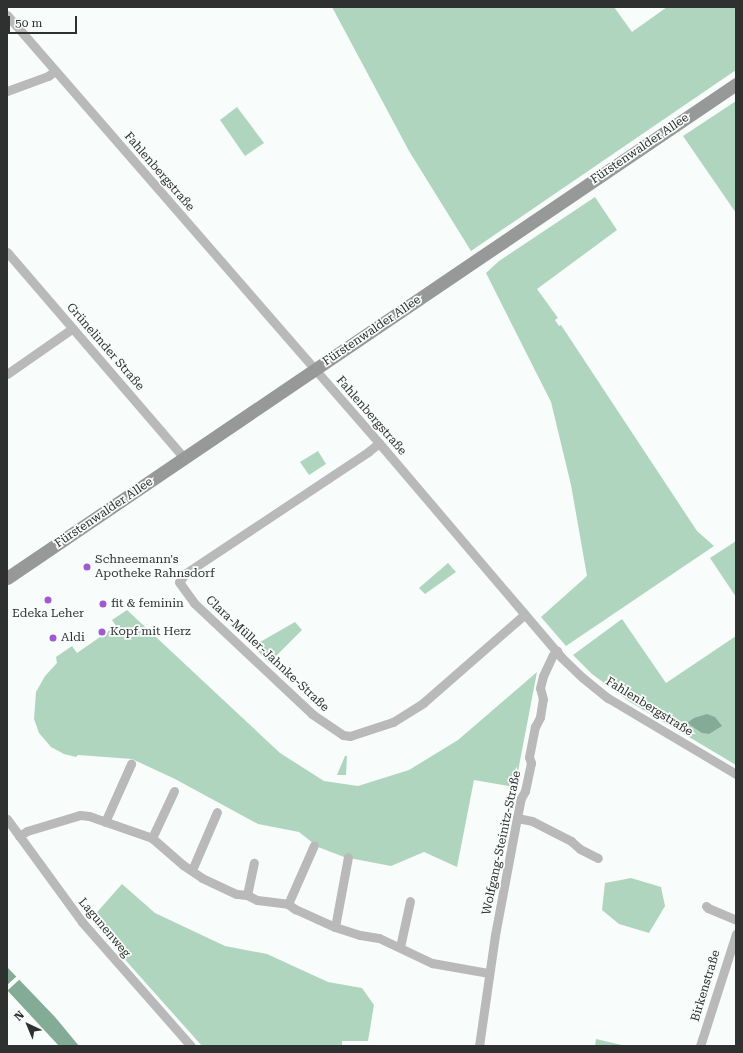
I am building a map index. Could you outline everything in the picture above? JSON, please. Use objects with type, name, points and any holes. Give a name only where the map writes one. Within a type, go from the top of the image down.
[{"type":"main road","name":"Fürstenwalder Allee","points":[[7,578],[736,84]]},
{"type":"street","name":"Fahlenbergstraße","points":[[7,15],[379,443],[557,651],[583,678],[608,698],[736,774]]},
{"type":"street","points":[[7,91],[48,76],[55,71]]},
{"type":"street","name":"Grünelinder Straße","points":[[7,252],[74,328],[184,458]]},
{"type":"street","points":[[7,374],[74,328]]},
{"type":"street","name":"Clara-Müller-Jahnke-Straße","points":[[379,443],[368,452],[186,573],[179,582],[194,603],[312,714],[343,735],[350,736],[393,722],[423,704],[525,614]]},
{"type":"street","name":"Wolfgang-Steinitz-Straße","points":[[479,1046],[489,973],[517,818],[521,798],[525,791],[535,727],[540,717],[543,699],[540,688],[543,676],[553,655],[557,651]]},
{"type":"street","points":[[105,822],[132,764]]},
{"type":"street","points":[[152,838],[174,791]]},
{"type":"street","points":[[192,870],[217,812]]},
{"type":"street","points":[[19,836],[27,831],[80,815],[105,822],[152,838],[183,865],[202,878],[237,894],[247,895],[257,900],[288,904],[295,909],[335,927],[360,935],[379,938],[432,963],[489,973]]},
{"type":"street","points":[[517,818],[532,821],[564,837],[580,849],[598,858]]},
{"type":"street","name":"Lagunenweg","points":[[7,819],[82,922],[192,1046]]},
{"type":"street","points":[[288,904],[314,845]]},
{"type":"street","points":[[335,927],[348,858]]},
{"type":"street","points":[[247,895],[254,863]]},
{"type":"street","points":[[400,947],[410,900]]},
{"type":"street","points":[[706,906],[736,920]]},
{"type":"street","name":"Birkenstraße","points":[[700,1046],[736,934]]},
{"type":"shaded area","points":[[332,7],[614,7],[632,32],[667,7],[736,7],[736,70],[471,251],[409,151]]},
{"type":"shaded area","points":[[736,101],[736,213],[683,136]]},
{"type":"shaded area","points":[[237,107],[264,143],[245,156],[220,120]]},
{"type":"shaded area","points":[[595,197],[617,230],[537,289],[558,318],[555,320],[559,326],[561,325],[697,531],[714,546],[566,646],[541,617],[587,576],[571,485],[551,402],[486,273],[499,261]]},
{"type":"shaded area","points":[[318,451],[326,464],[309,475],[300,462]]},
{"type":"shaded area","points":[[736,541],[736,597],[710,558]]},
{"type":"shaded area","points":[[448,563],[456,572],[425,594],[419,588]]},
{"type":"shaded area","points":[[127,610],[280,753],[324,781],[358,786],[409,770],[458,740],[537,672],[515,787],[474,780],[457,867],[424,852],[391,866],[344,857],[318,847],[299,832],[258,824],[175,779],[132,759],[78,755],[76,757],[64,754],[51,747],[39,733],[34,719],[36,692],[45,676],[57,663],[56,657],[72,646],[77,653],[116,626],[112,620]]},
{"type":"shaded area","points":[[622,619],[666,683],[736,636],[736,765],[630,702],[592,674],[573,655]]},
{"type":"shaded area","points":[[295,622],[302,630],[269,663],[253,646]]},
{"type":"shaded area","points":[[707,714],[715,717],[722,726],[709,734],[702,733],[687,723],[694,718]]},
{"type":"shaded area","points":[[345,756],[347,756],[346,775],[337,775]]},
{"type":"shaded area","points":[[631,878],[661,887],[665,906],[649,933],[619,924],[602,910],[605,883]]},
{"type":"shaded area","points":[[122,884],[155,913],[225,946],[267,954],[328,982],[362,988],[374,1005],[368,1041],[342,1041],[342,1046],[202,1046],[91,919]]},
{"type":"shaded area","points":[[7,967],[55,1017],[79,1046],[59,1046],[7,990]]},
{"type":"shaded area","points":[[596,1039],[626,1046],[595,1046]]},
{"type":"pier","points":[[17,976],[20,979],[7,991],[7,985]]},
{"type":"place","name":"Schneemann's Apotheke Rahnsdorf","points":[[87,567]]},
{"type":"place","name":"Edeka Leher","points":[[48,600]]},
{"type":"place","name":"fit & feminin","points":[[103,604]]},
{"type":"place","name":"Kopf mit Herz","points":[[102,632]]},
{"type":"place","name":"Aldi","points":[[53,638]]}]
